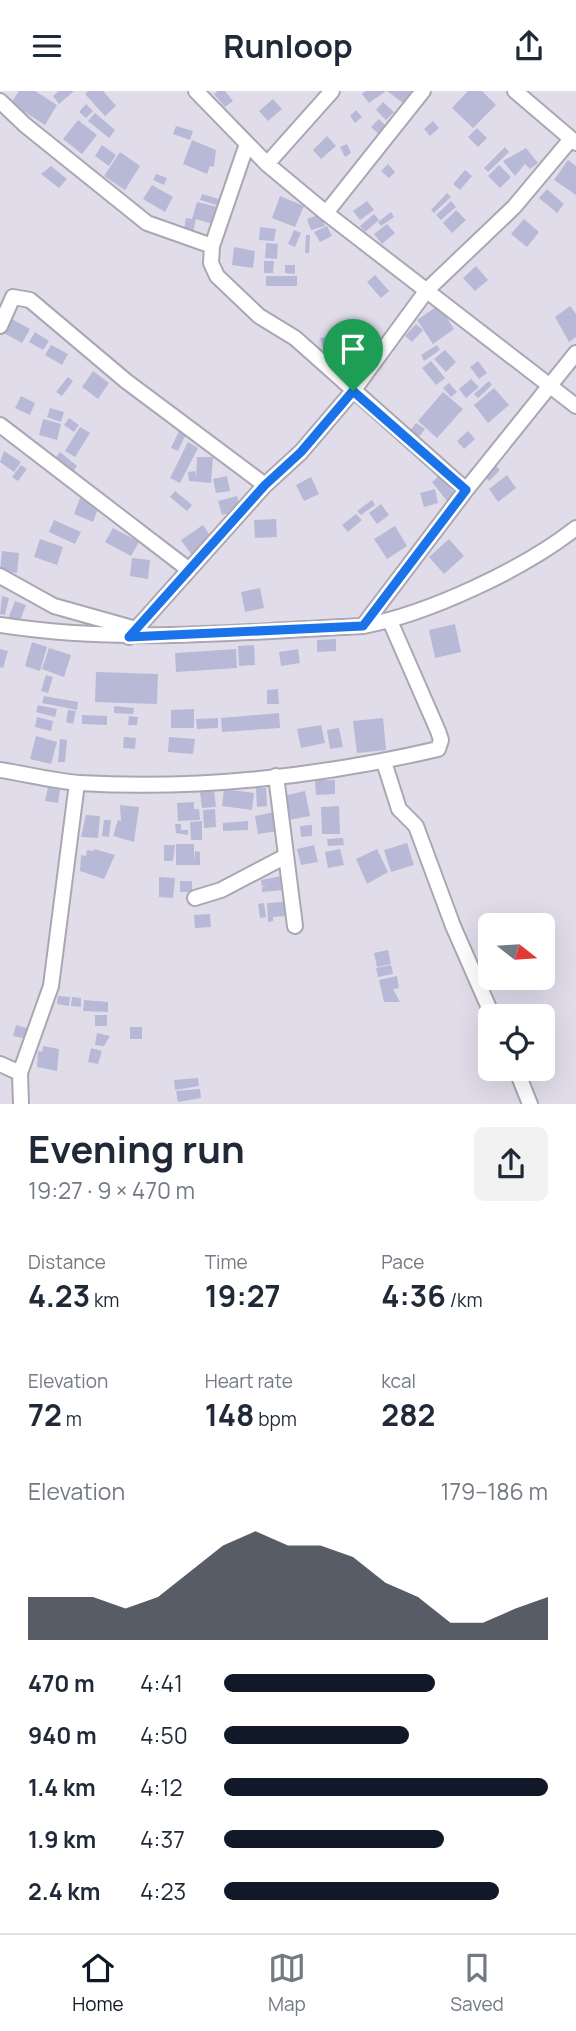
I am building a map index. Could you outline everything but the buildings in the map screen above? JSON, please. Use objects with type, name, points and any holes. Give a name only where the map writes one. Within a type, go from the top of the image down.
[{"type":"street","points":[[196,91],[267,164],[326,213],[576,406]]},
{"type":"street","points":[[267,164],[332,91]]},
{"type":"street","points":[[326,213],[423,91]]},
{"type":"street","points":[[133,633],[265,485],[301,452],[353,391],[427,291],[514,208],[574,141],[515,91]]},
{"type":"street","points":[[0,101],[25,125],[147,223],[212,246]]},
{"type":"street","points":[[247,143],[212,246],[211,264],[217,276],[259,316],[295,338],[466,490]]},
{"type":"street","points":[[0,326],[13,297],[30,300],[126,381],[265,485]]},
{"type":"street","points":[[363,626],[466,490],[576,353]]},
{"type":"street","points":[[0,425],[188,569]]},
{"type":"street","points":[[0,625],[74,635],[363,626],[390,621],[442,601],[555,544],[576,528]]},
{"type":"street","points":[[0,576],[54,606],[133,633]]},
{"type":"street","points":[[0,770],[77,783],[226,782],[384,762],[438,749],[441,740],[390,621]]},
{"type":"street","points":[[384,762],[399,809],[416,826],[453,926],[487,1004]]},
{"type":"street","points":[[276,776],[295,926]]},
{"type":"street","points":[[21,1104],[20,1073],[51,986],[77,783]]},
{"type":"street","points":[[195,898],[222,890],[286,856]]},
{"type":"street","points":[[0,1064],[20,1073]]},
{"type":"street","points":[[521,1081],[530,1104]]},
{"type":"route","points":[[353,391],[466,490],[363,626],[129,637],[265,485],[301,452],[353,391]]}]
